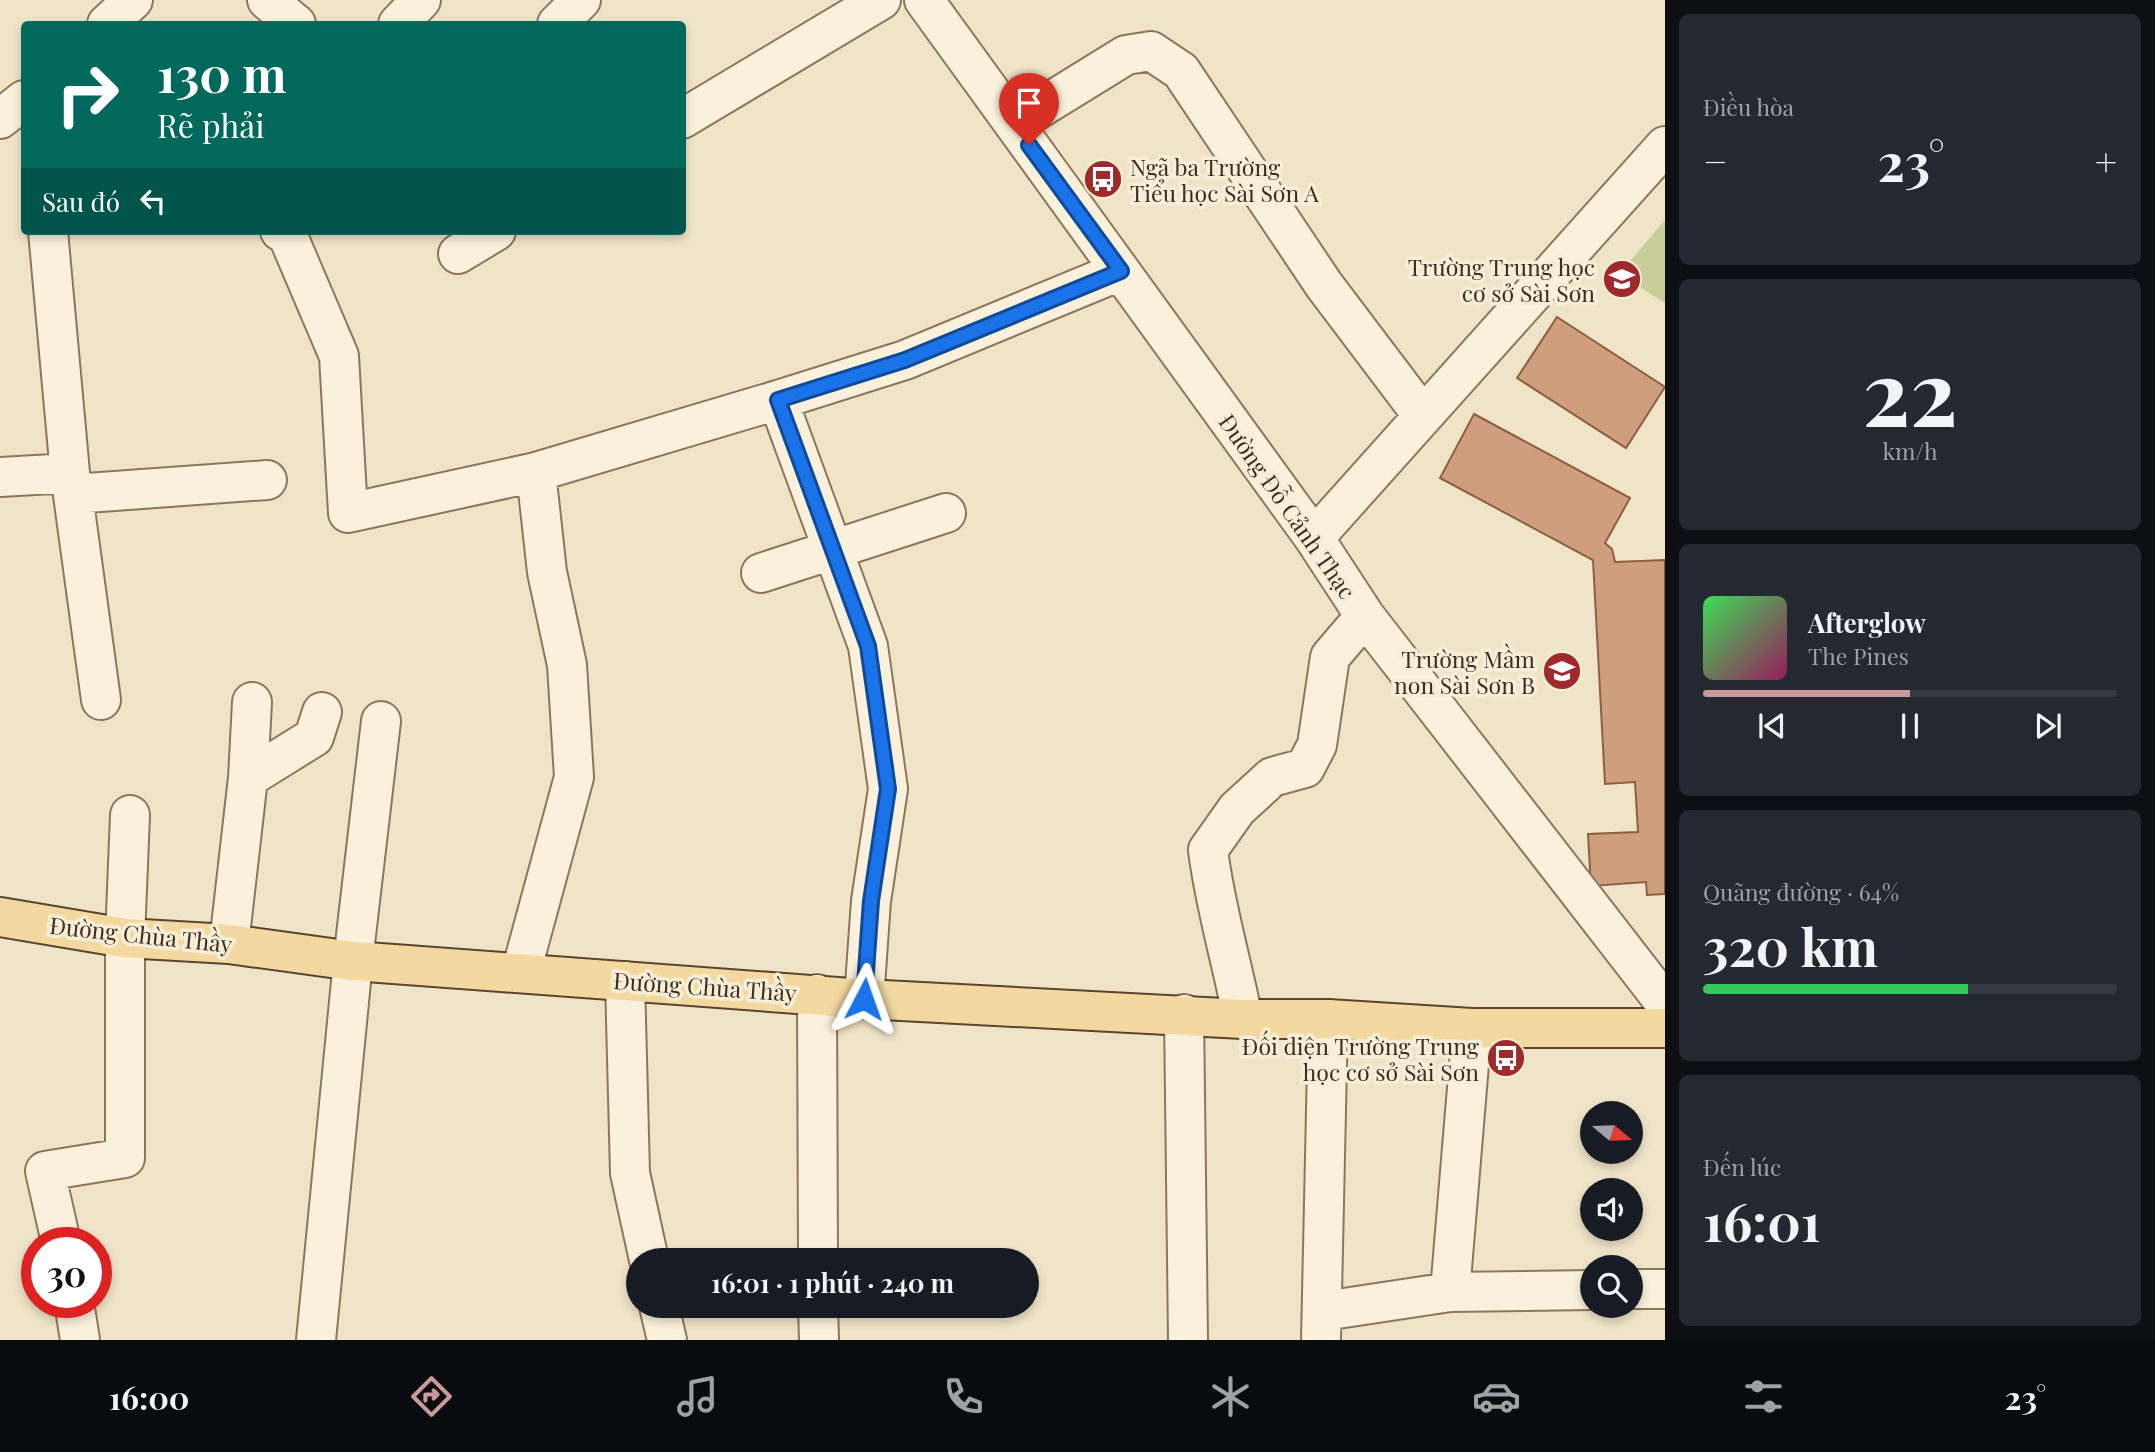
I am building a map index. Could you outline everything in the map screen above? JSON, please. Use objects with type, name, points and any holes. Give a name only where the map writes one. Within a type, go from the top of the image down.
[{"type":"main road","name":"Đường Chùa Thầy","points":[[0,917],[125,938],[229,944],[353,961],[864,999],[1243,1019],[1328,1019],[1472,1028],[1665,1028]]},
{"type":"street","points":[[92,0],[93,21]]},
{"type":"street","points":[[110,21],[133,0]]},
{"type":"street","points":[[267,0],[292,21]]},
{"type":"street","points":[[401,21],[421,0]]},
{"type":"street","points":[[560,21],[580,0]]},
{"type":"street","points":[[686,117],[881,0]]},
{"type":"street","name":"Đường Đỗ Cảnh Thạc","points":[[924,0],[1314,538],[1365,616],[1665,1003]]},
{"type":"street","points":[[1014,124],[1126,55],[1151,51],[1181,71],[1324,285],[1423,416]]},
{"type":"street","points":[[0,120],[21,102]]},
{"type":"street","points":[[1314,538],[1665,146]]},
{"type":"street","points":[[48,235],[72,484],[101,700]]},
{"type":"street","points":[[287,235],[339,356],[348,513],[536,472],[778,400],[905,360],[1121,271]]},
{"type":"street","points":[[458,254],[489,235]]},
{"type":"street","points":[[778,400],[868,646],[888,789],[871,901],[864,999]]},
{"type":"street","points":[[521,972],[574,777],[567,665],[547,572],[536,472]]},
{"type":"street","points":[[0,477],[72,484],[267,480]]},
{"type":"street","points":[[761,573],[946,513]]},
{"type":"street","points":[[1243,1019],[1233,969],[1213,897],[1208,850],[1237,809],[1272,777],[1305,768],[1317,745],[1330,657],[1365,616]]},
{"type":"street","points":[[229,944],[248,778],[252,702]]},
{"type":"street","points":[[248,778],[314,737],[322,712]]},
{"type":"street","points":[[316,1340],[353,961],[381,720]]},
{"type":"street","points":[[58,1227],[45,1171],[125,1158],[125,938],[130,815]]},
{"type":"street","points":[[625,981],[631,1173],[647,1248]]},
{"type":"street","points":[[817,994],[818,1248]]},
{"type":"street","points":[[1184,1014],[1188,1340]]},
{"type":"street","points":[[1328,1019],[1323,1325],[1450,1292],[1580,1290]]},
{"type":"street","points":[[1450,1292],[1472,1028]]},
{"type":"street","points":[[1643,1289],[1665,1289]]},
{"type":"street","points":[[77,1318],[80,1340]]},
{"type":"street","points":[[662,1318],[667,1340]]},
{"type":"street","points":[[818,1318],[819,1340]]},
{"type":"green space","points":[[1665,220],[1665,303],[1619,274]]},
{"type":"building","points":[[1557,317],[1665,387],[1626,448],[1517,378]]},
{"type":"building","points":[[1474,414],[1630,498],[1605,543],[1612,549],[1615,562],[1665,560],[1665,894],[1647,895],[1646,882],[1591,886],[1588,834],[1638,832],[1635,782],[1605,784],[1593,560],[1440,478]]},
{"type":"place","name":"Ngã ba Trường Tiểu học Sài Sơn A","points":[[1103,179]]},
{"type":"place","name":"Trường Trung học cơ sở Sài Sơn","points":[[1622,279]]},
{"type":"place","name":"Trường Mầm non Sài Sơn B","points":[[1562,671]]},
{"type":"place","name":"Đối diện Trường Trung học cơ sở Sài Sơn","points":[[1506,1058]]},
{"type":"route","points":[[864,999],[871,901],[888,789],[868,646],[778,400],[905,360],[1121,271],[1029,145]]}]
